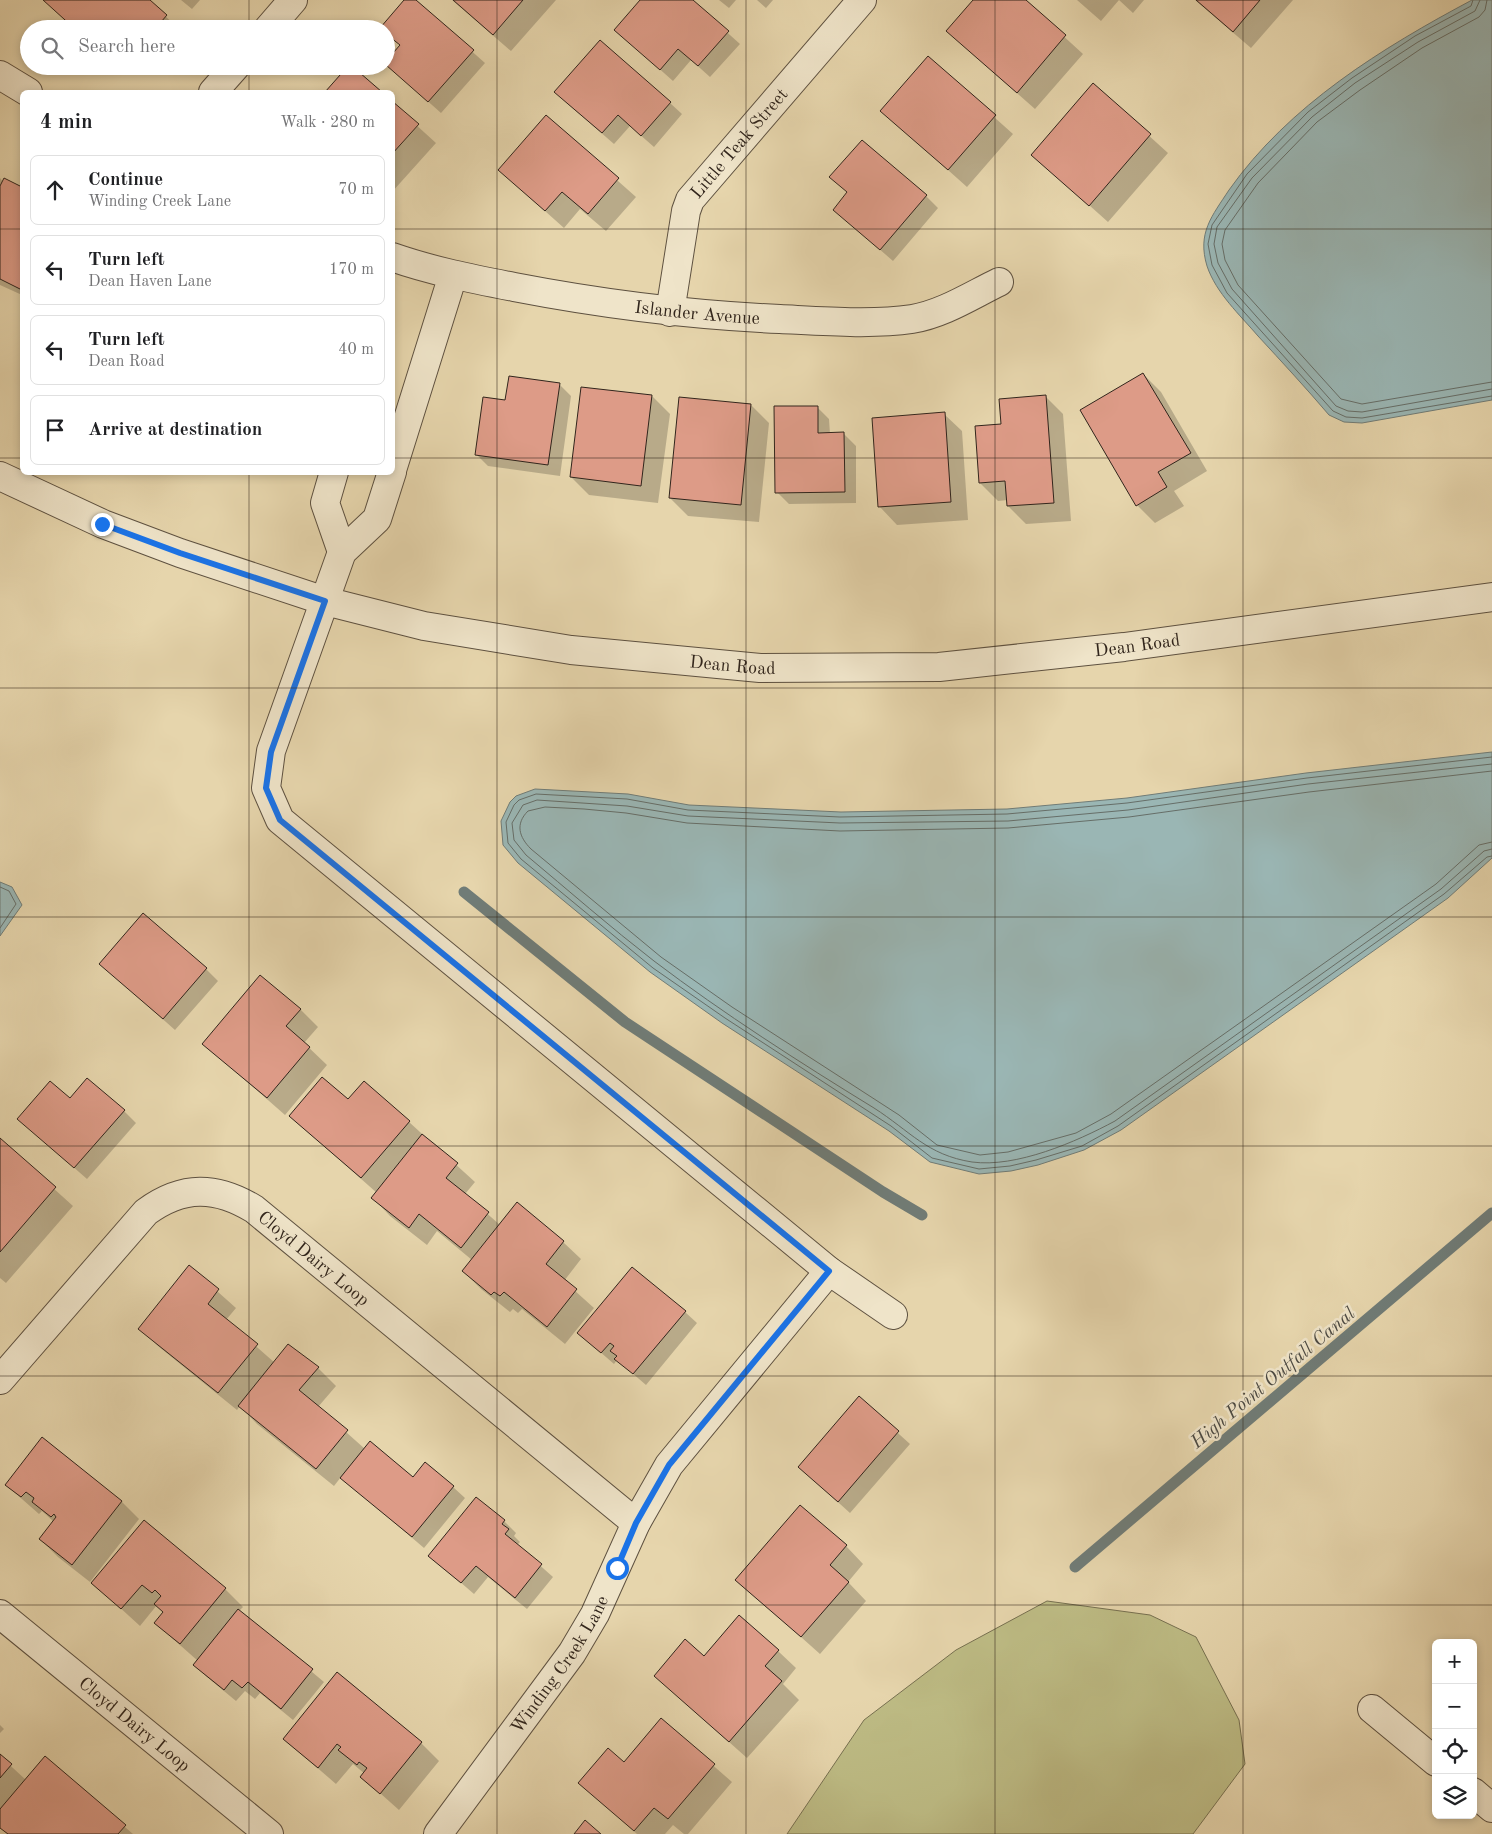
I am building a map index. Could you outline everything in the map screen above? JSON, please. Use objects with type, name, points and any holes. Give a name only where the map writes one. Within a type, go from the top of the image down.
[{"type":"street","points":[[276,20],[293,0]]},
{"type":"street","name":"Little Teak Street","points":[[670,312],[686,211],[690,200],[862,0]]},
{"type":"street","points":[[0,75],[25,90]]},
{"type":"street","points":[[215,90],[228,75]]},
{"type":"street","name":"Islander Avenue","points":[[395,266],[562,296],[670,312],[841,321],[911,319],[934,313],[999,282]]},
{"type":"street","points":[[395,461],[453,275]]},
{"type":"street","points":[[333,475],[325,503],[342,552]]},
{"type":"street","points":[[391,475],[377,519],[342,552],[271,752],[266,788],[280,820],[829,1271],[893,1315]]},
{"type":"street","name":"Dean Road","points":[[0,476],[102,524],[180,553],[325,601],[424,626],[571,650],[760,668],[940,667],[1124,647],[1492,597]]},
{"type":"street","name":"Cloyd Dairy Loop","points":[[0,1380],[146,1212],[166,1199],[191,1192],[228,1195],[254,1209],[636,1523]]},
{"type":"street","name":"Winding Creek Lane","points":[[438,1834],[572,1653],[595,1614],[636,1523],[669,1465],[829,1271]]},
{"type":"street","name":"Cloyd Dairy Loop","points":[[0,1614],[269,1834]]},
{"type":"street","points":[[1372,1709],[1432,1759]]},
{"type":"street","points":[[1477,1795],[1492,1808]]},
{"type":"shaded area","points":[[1047,1601],[1150,1615],[1196,1637],[1239,1720],[1245,1764],[1193,1834],[787,1834],[864,1720],[956,1650]]},
{"type":"water","points":[[1472,0],[1492,0],[1492,400],[1362,423],[1344,422],[1329,415],[1222,294],[1207,266],[1204,254],[1205,234],[1217,208],[1253,159],[1309,105],[1371,59],[1438,18]]},
{"type":"water","points":[[1492,752],[1492,858],[1448,898],[1121,1130],[1084,1150],[1038,1165],[1011,1171],[979,1174],[930,1162],[889,1131],[722,1023],[650,972],[518,863],[503,845],[501,821],[510,802],[516,796],[535,789],[628,794],[689,805],[841,812],[1007,809],[1127,798],[1306,773]]},
{"type":"water","points":[[0,882],[12,887],[22,905],[0,936]]},
{"type":"building","points":[[43,0],[150,0],[167,15],[163,20],[65,20]]},
{"type":"building","points":[[404,0],[416,0],[474,50],[428,102],[395,73],[395,51],[400,45],[395,41],[395,20],[387,20]]},
{"type":"building","points":[[453,0],[523,0],[493,35]]},
{"type":"building","points":[[640,0],[693,0],[729,31],[698,66],[678,49],[660,70],[614,30]]},
{"type":"building","points":[[973,0],[1026,0],[1066,35],[1017,93],[946,31]]},
{"type":"building","points":[[1196,0],[1260,0],[1233,32]]},
{"type":"building","points":[[600,40],[671,102],[641,136],[618,115],[602,133],[554,92]]},
{"type":"building","points":[[928,56],[996,115],[948,170],[880,111]]},
{"type":"building","points":[[340,75],[362,75],[380,90],[327,90]]},
{"type":"building","points":[[1093,83],[1151,134],[1089,206],[1031,155]]},
{"type":"building","points":[[395,104],[419,124],[395,151]]},
{"type":"building","points":[[546,115],[619,178],[588,214],[562,192],[545,211],[498,170]]},
{"type":"building","points":[[862,140],[927,195],[880,250],[833,210],[847,192],[829,177]]},
{"type":"building","points":[[4,178],[20,186],[20,289],[0,279],[0,186]]},
{"type":"building","points":[[1143,373],[1191,453],[1158,472],[1167,487],[1136,506],[1080,410]]},
{"type":"building","points":[[509,376],[560,383],[548,465],[475,455],[483,397],[505,400]]},
{"type":"building","points":[[581,387],[652,395],[641,486],[570,477]]},
{"type":"building","points":[[1046,395],[1054,503],[1007,506],[1005,481],[979,483],[975,426],[1001,424],[999,399]]},
{"type":"building","points":[[679,397],[751,404],[741,505],[669,498]]},
{"type":"building","points":[[774,406],[818,406],[818,433],[844,432],[845,492],[775,493]]},
{"type":"building","points":[[945,412],[951,502],[878,507],[872,418]]},
{"type":"building","points":[[143,913],[207,968],[163,1019],[99,964]]},
{"type":"building","points":[[260,975],[301,1009],[286,1026],[310,1047],[267,1098],[202,1044]]},
{"type":"building","points":[[322,1077],[348,1099],[364,1081],[410,1121],[361,1178],[289,1116]]},
{"type":"building","points":[[87,1078],[125,1110],[74,1168],[17,1119],[50,1081],[70,1098]]},
{"type":"building","points":[[422,1134],[458,1163],[446,1178],[489,1212],[461,1248],[419,1214],[409,1228],[371,1198]]},
{"type":"building","points":[[0,1138],[56,1187],[0,1252]]},
{"type":"building","points":[[517,1202],[564,1241],[546,1264],[577,1289],[547,1327],[504,1292],[500,1296],[494,1292],[491,1295],[462,1271]]},
{"type":"building","points":[[189,1265],[219,1289],[208,1304],[258,1344],[218,1393],[138,1329]]},
{"type":"building","points":[[632,1267],[686,1311],[633,1374],[614,1359],[617,1356],[610,1351],[614,1346],[610,1343],[601,1353],[577,1333]]},
{"type":"building","points":[[288,1344],[319,1367],[299,1390],[348,1430],[316,1469],[238,1406]]},
{"type":"building","points":[[859,1396],[899,1431],[838,1502],[798,1467]]},
{"type":"building","points":[[42,1437],[122,1501],[72,1565],[39,1539],[56,1517],[54,1514],[51,1517],[32,1502],[34,1498],[26,1492],[21,1497],[5,1485]]},
{"type":"building","points":[[370,1441],[413,1477],[425,1462],[454,1486],[412,1537],[340,1478]]},
{"type":"building","points":[[476,1497],[505,1520],[502,1524],[509,1529],[505,1534],[542,1564],[515,1598],[476,1566],[461,1583],[428,1556]]},
{"type":"building","points":[[800,1505],[847,1545],[830,1565],[849,1582],[801,1637],[735,1580]]},
{"type":"building","points":[[144,1520],[226,1588],[180,1644],[154,1623],[163,1612],[154,1604],[161,1596],[155,1590],[152,1593],[142,1585],[121,1609],[91,1583]]},
{"type":"building","points":[[238,1609],[313,1669],[281,1709],[248,1682],[242,1688],[232,1680],[224,1690],[193,1665]]},
{"type":"building","points":[[739,1615],[779,1650],[765,1666],[782,1681],[729,1742],[654,1676],[685,1639],[704,1656]]},
{"type":"building","points":[[337,1672],[422,1742],[380,1794],[360,1777],[367,1768],[359,1762],[357,1765],[338,1750],[341,1747],[337,1744],[318,1768],[283,1739]]},
{"type":"building","points":[[661,1718],[715,1764],[668,1819],[654,1808],[634,1831],[578,1783],[608,1748],[624,1762]]},
{"type":"building","points":[[0,1754],[12,1764],[0,1778]]},
{"type":"building","points":[[45,1756],[126,1825],[118,1834],[8,1834],[0,1828],[0,1809]]},
{"type":"building","points":[[585,1820],[601,1834],[574,1834]]},
{"type":"waterway","points":[[464,892],[625,1022],[883,1192],[922,1215]]},
{"type":"waterway","name":"High Point Outfall Canal","points":[[1075,1567],[1492,1213]]},
{"type":"route","points":[[102,524],[180,553],[325,601],[271,752],[266,788],[280,820],[829,1271],[686,1442],[669,1465],[636,1523],[617,1568]]}]
